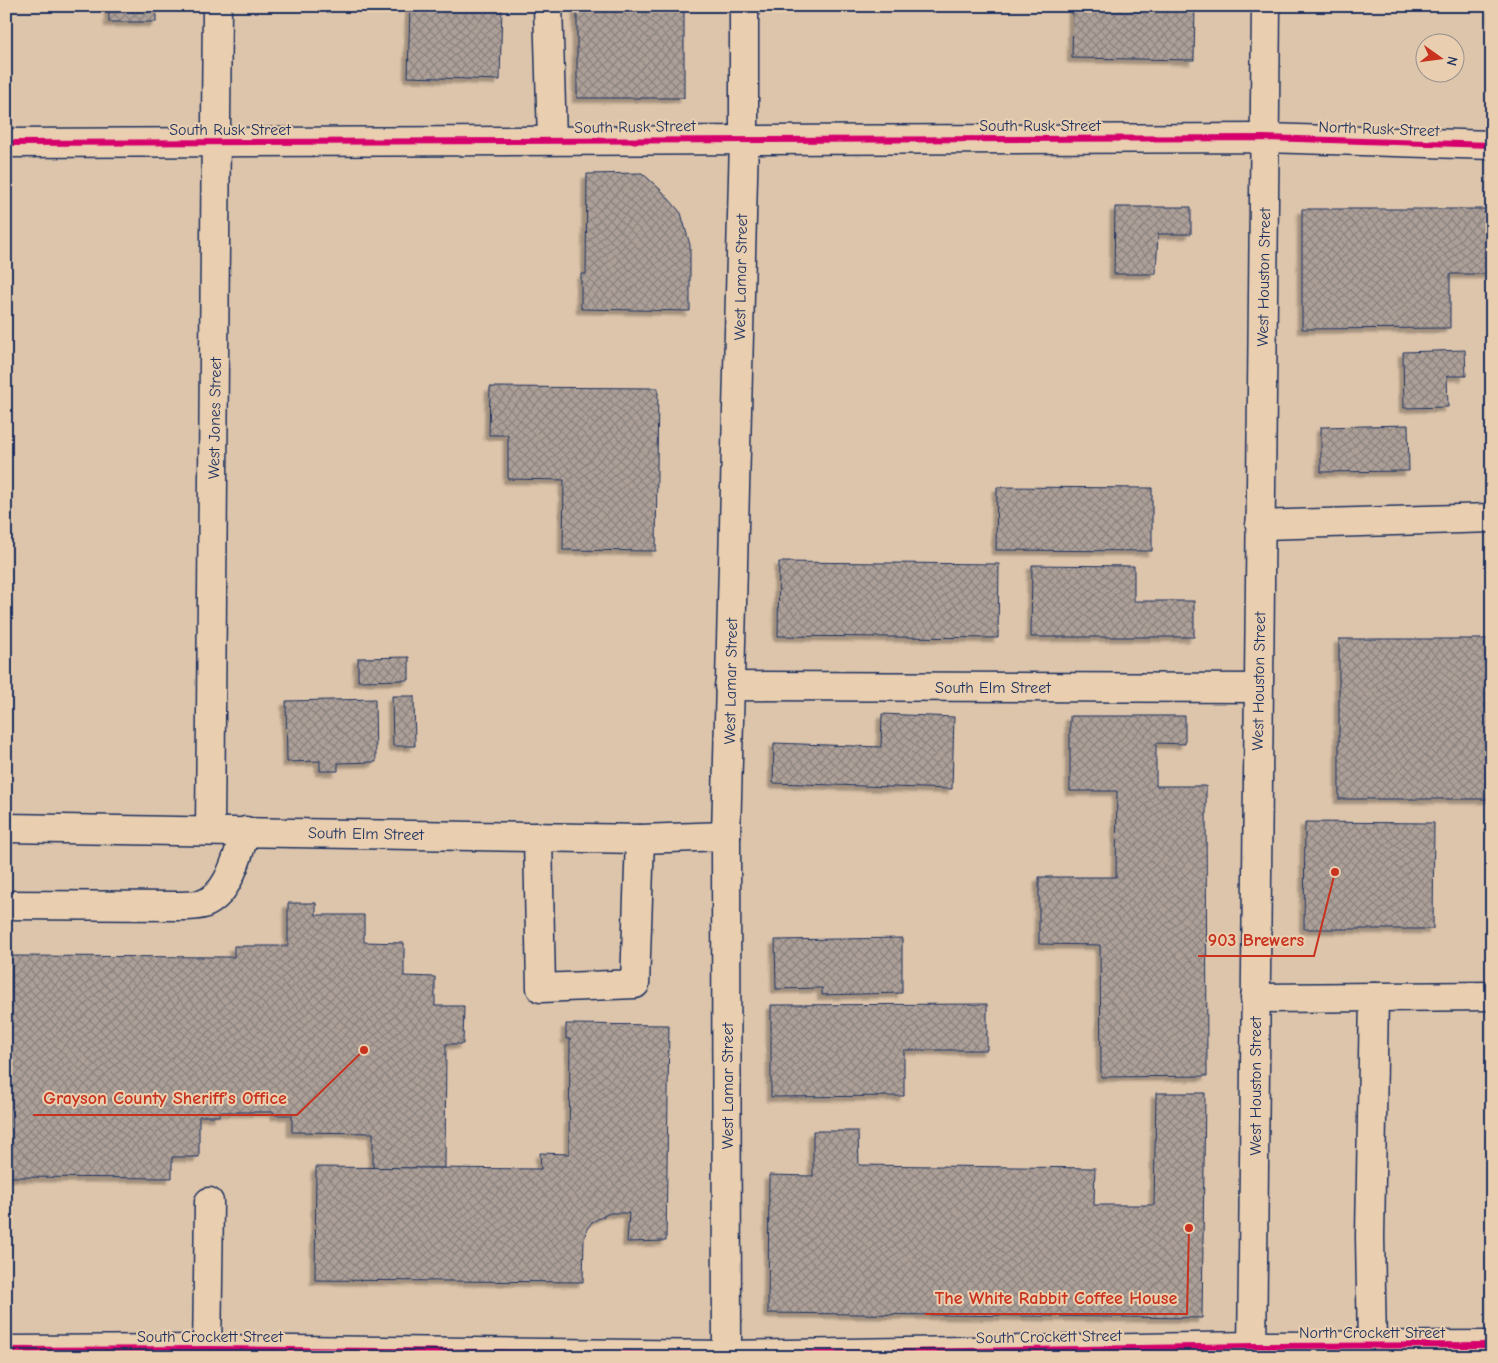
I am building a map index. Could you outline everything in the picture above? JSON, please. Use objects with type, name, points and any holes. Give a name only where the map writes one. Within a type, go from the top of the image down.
[{"type":"street","name":"West Jones Street","points":[[210,830],[217,6]]},
{"type":"street","points":[[548,6],[552,140]]},
{"type":"street","name":"West Lamar Street","points":[[727,1356],[726,836],[744,139],[744,6]]},
{"type":"street","name":"West Houston Street","points":[[1252,1351],[1266,6]]},
{"type":"street","name":"South Rusk Street","points":[[6,143],[1265,138]]},
{"type":"street","name":"North Rusk Street","points":[[1265,138],[1492,145]]},
{"type":"street","points":[[1260,525],[1492,518]]},
{"type":"street","name":"South Elm Street","points":[[729,686],[1258,688]]},
{"type":"street","name":"South Elm Street","points":[[6,828],[210,830],[640,839],[726,836]]},
{"type":"street","points":[[6,905],[179,906],[202,904],[218,895],[230,875],[246,831]]},
{"type":"street","points":[[538,837],[541,988],[635,984],[640,839]]},
{"type":"street","points":[[1255,998],[1492,996]]},
{"type":"street","points":[[1372,1345],[1370,1237],[1374,997]]},
{"type":"street","points":[[207,1353],[209,1202]]},
{"type":"street","name":"North Crockett Street","points":[[1252,1351],[1372,1345],[1492,1345]]},
{"type":"street","name":"South Crockett Street","points":[[9,1352],[727,1356],[1252,1351]]},
{"type":"shaded area","points":[[1487,6],[1492,6],[1492,116],[1489,116]]},
{"type":"building","points":[[109,6],[156,6],[156,22],[109,22]]},
{"type":"building","points":[[410,6],[502,6],[500,80],[408,77]]},
{"type":"building","points":[[577,6],[684,6],[684,98],[577,98]]},
{"type":"building","points":[[1073,6],[1195,6],[1194,60],[1072,58]]},
{"type":"building","points":[[642,173],[662,191],[681,213],[690,245],[690,311],[581,309],[581,274],[586,274],[587,174]]},
{"type":"building","points":[[1115,207],[1191,207],[1191,234],[1158,234],[1156,274],[1114,274]]},
{"type":"building","points":[[1302,209],[1492,209],[1492,274],[1450,274],[1450,328],[1302,329]]},
{"type":"building","points":[[1465,350],[1466,376],[1447,376],[1448,407],[1404,408],[1403,352]]},
{"type":"building","points":[[490,387],[658,388],[656,551],[563,550],[564,480],[508,479],[508,435],[489,435]]},
{"type":"building","points":[[1408,425],[1409,471],[1321,472],[1321,427]]},
{"type":"building","points":[[997,487],[1152,488],[1152,551],[996,550]]},
{"type":"building","points":[[779,562],[999,564],[998,638],[778,636]]},
{"type":"building","points":[[1032,565],[1134,566],[1134,601],[1194,601],[1194,637],[1031,637]]},
{"type":"building","points":[[1339,639],[1492,639],[1492,799],[1339,799]]},
{"type":"building","points":[[409,657],[409,680],[358,681],[358,658]]},
{"type":"building","points":[[392,696],[414,696],[415,746],[393,746]]},
{"type":"building","points":[[375,699],[376,762],[338,763],[338,771],[320,771],[320,761],[287,762],[286,701]]},
{"type":"building","points":[[882,714],[954,717],[952,789],[773,783],[774,743],[881,747]]},
{"type":"building","points":[[1070,716],[1185,716],[1185,744],[1156,743],[1156,786],[1206,786],[1207,1076],[1101,1077],[1100,945],[1039,944],[1039,877],[1116,877],[1117,791],[1070,791]]},
{"type":"building","points":[[1305,822],[1434,823],[1433,929],[1304,929]]},
{"type":"building","points":[[288,903],[316,903],[316,915],[364,915],[364,942],[404,943],[404,976],[435,977],[435,1006],[464,1006],[463,1044],[446,1044],[445,1168],[373,1168],[373,1133],[292,1132],[292,1115],[275,1115],[274,1112],[219,1112],[219,1116],[199,1116],[199,1157],[172,1157],[172,1178],[9,1177],[11,956],[234,957],[234,946],[288,946]]},
{"type":"building","points":[[902,938],[902,993],[822,995],[822,988],[776,989],[775,940]]},
{"type":"building","points":[[6,950],[9,950],[11,956],[9,1109],[6,1109]]},
{"type":"building","points":[[987,1004],[987,1050],[904,1050],[904,1096],[771,1097],[771,1005]]},
{"type":"building","points":[[566,1024],[669,1025],[666,1241],[627,1242],[629,1213],[610,1213],[592,1222],[587,1229],[584,1240],[583,1282],[315,1280],[316,1167],[541,1169],[540,1153],[569,1154],[570,1039],[566,1039]]},
{"type":"building","points":[[1156,1093],[1205,1093],[1202,1318],[768,1313],[769,1175],[813,1176],[813,1131],[858,1131],[859,1165],[1095,1168],[1094,1205],[1154,1205]]},
{"type":"cycle path","points":[[6,143],[1265,138],[1492,145]]},
{"type":"cycle path","points":[[6,1350],[208,1349],[727,1355],[1253,1346],[1492,1345]]},
{"type":"place","name":"903 Brewers","points":[[1335,872]]},
{"type":"place","name":"Grayson County Sheriff’s Office","points":[[364,1050]]},
{"type":"place","name":"The White Rabbit Coffee House","points":[[1189,1228]]}]
